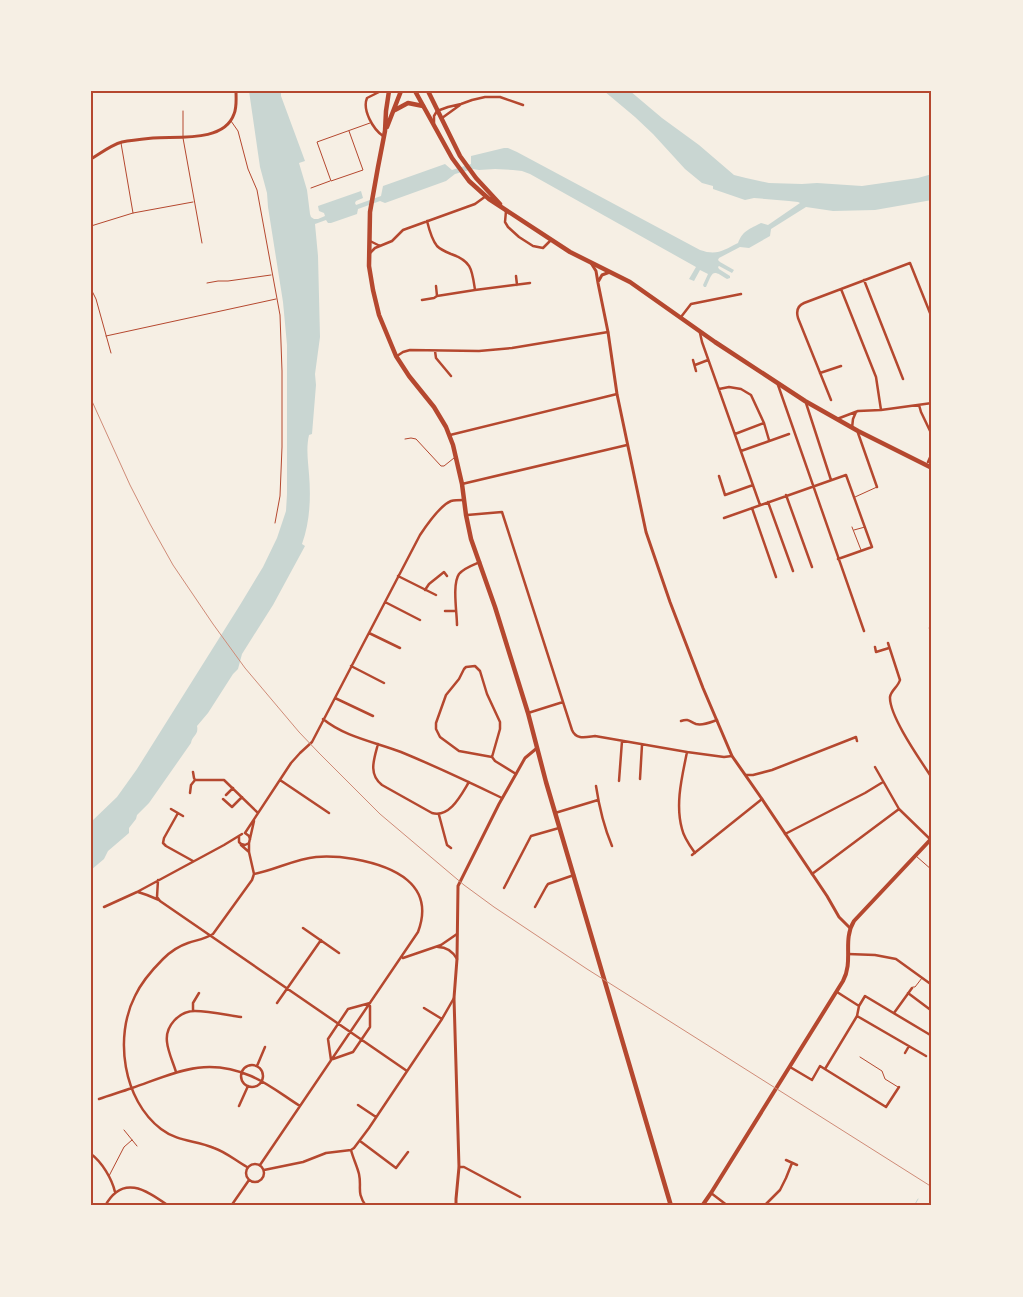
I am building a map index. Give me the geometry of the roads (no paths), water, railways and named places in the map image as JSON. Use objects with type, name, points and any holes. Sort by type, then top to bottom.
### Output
[{"type":"main road","points":[[389,91],[385,131],[370,212],[368,241],[369,266],[373,290],[380,315],[396,356],[409,376],[434,407],[450,435],[462,484],[471,539],[528,713],[536,748],[671,1206]]},
{"type":"main road","points":[[385,131],[401,91]]},
{"type":"main road","points":[[415,91],[452,158],[469,181],[486,196],[570,252],[630,282],[805,401],[852,428],[932,468]]},
{"type":"main road","points":[[428,91],[460,156],[476,178],[506,209]]},
{"type":"main road","points":[[394,111],[408,103],[423,106]]},
{"type":"main road","points":[[702,1206],[837,992],[848,970],[850,928],[860,914],[931,839]]},
{"type":"street","points":[[91,159],[121,142],[154,138],[182,138],[217,132],[231,121],[234,115],[236,91]]},
{"type":"street","points":[[381,91],[365,100],[366,109],[372,122],[384,137]]},
{"type":"street","points":[[435,127],[434,116],[437,111],[478,98],[508,99],[523,105]]},
{"type":"street","points":[[441,119],[461,104]]},
{"type":"street","points":[[369,254],[380,246],[392,242],[403,230],[475,204],[486,196]]},
{"type":"street","points":[[506,209],[505,222],[508,227],[533,246],[543,248],[551,240]]},
{"type":"street","points":[[427,221],[436,246],[462,258],[470,265],[473,272],[475,290]]},
{"type":"street","points":[[368,241],[380,246]]},
{"type":"street","points":[[590,262],[596,271],[608,332],[617,394],[646,532],[670,602],[732,756],[839,916],[850,928]]},
{"type":"street","points":[[831,400],[798,318],[797,309],[800,306],[910,263],[932,318]]},
{"type":"street","points":[[598,283],[602,275],[611,272]]},
{"type":"street","points":[[516,276],[517,285]]},
{"type":"street","points":[[864,280],[904,379]]},
{"type":"street","points":[[422,300],[475,290],[530,283]]},
{"type":"street","points":[[436,286],[437,296]]},
{"type":"street","points":[[841,289],[876,377],[881,410]]},
{"type":"street","points":[[681,317],[691,304],[741,294]]},
{"type":"street","points":[[700,331],[708,360],[760,505]]},
{"type":"street","points":[[396,356],[406,350],[479,351],[512,348],[608,332]]},
{"type":"street","points":[[435,351],[436,358],[451,376]]},
{"type":"street","points":[[693,360],[696,371]]},
{"type":"street","points":[[695,364],[708,360]]},
{"type":"street","points":[[820,373],[841,366]]},
{"type":"street","points":[[778,384],[864,631]]},
{"type":"street","points":[[719,389],[729,387],[741,389],[751,395],[770,440]]},
{"type":"street","points":[[450,435],[617,394]]},
{"type":"street","points":[[805,401],[832,480]]},
{"type":"street","points":[[835,419],[856,412],[932,404]]},
{"type":"street","points":[[919,405],[932,435]]},
{"type":"street","points":[[852,428],[856,412]]},
{"type":"street","points":[[735,434],[764,424]]},
{"type":"street","points":[[858,431],[877,487]]},
{"type":"street","points":[[741,451],[789,434]]},
{"type":"street","points":[[462,484],[627,444]]},
{"type":"street","points":[[928,462],[932,454]]},
{"type":"street","points":[[724,518],[846,475],[872,547],[838,559]]},
{"type":"street","points":[[719,476],[725,495],[753,485]]},
{"type":"street","points":[[786,495],[812,567]]},
{"type":"street","points":[[249,852],[240,843],[238,838],[259,813],[295,758],[312,742],[420,535],[449,502],[464,500]]},
{"type":"street","points":[[768,502],[793,571]]},
{"type":"street","points":[[752,508],[776,577]]},
{"type":"street","points":[[466,515],[502,512],[573,734],[580,738],[595,736],[687,752],[724,757],[732,756]]},
{"type":"street","points":[[457,625],[457,580],[466,569],[480,562]]},
{"type":"street","points":[[425,590],[429,584],[444,572],[448,576]]},
{"type":"street","points":[[398,576],[436,595]]},
{"type":"street","points":[[385,602],[420,620]]},
{"type":"street","points":[[445,611],[457,610]]},
{"type":"street","points":[[368,633],[400,648]]},
{"type":"street","points":[[888,643],[900,680],[890,698],[894,717],[932,778]]},
{"type":"street","points":[[875,647],[876,652],[889,648]]},
{"type":"street","points":[[351,666],[384,683]]},
{"type":"street","points":[[492,757],[500,729],[500,722],[487,694],[480,671],[475,666],[466,667],[446,696],[436,723],[436,729],[440,737],[459,751],[492,757],[495,761],[516,774]]},
{"type":"street","points":[[335,698],[373,716]]},
{"type":"street","points":[[528,713],[563,702]]},
{"type":"street","points":[[323,719],[345,732],[413,758],[503,798]]},
{"type":"street","points":[[681,721],[686,719],[697,724],[704,724],[717,720]]},
{"type":"street","points":[[746,775],[772,770],[856,738],[857,741]]},
{"type":"street","points":[[619,781],[622,741]]},
{"type":"street","points":[[378,744],[373,770],[379,782],[432,813],[444,813],[462,794],[469,782]]},
{"type":"street","points":[[640,778],[642,745]]},
{"type":"street","points":[[456,1206],[459,1167],[454,998],[458,886],[525,758],[536,748]]},
{"type":"street","points":[[687,752],[680,789],[680,809],[682,829],[694,854],[762,799]]},
{"type":"street","points":[[875,767],[899,809],[931,839]]},
{"type":"street","points":[[193,772],[195,780]]},
{"type":"street","points":[[195,780],[224,780],[259,813]]},
{"type":"street","points":[[190,793],[191,785],[195,780]]},
{"type":"street","points":[[280,780],[329,813]]},
{"type":"street","points":[[785,835],[883,782]]},
{"type":"street","points":[[596,786],[607,834],[612,846]]},
{"type":"street","points":[[226,795],[233,788]]},
{"type":"street","points":[[223,799],[232,807],[242,797]]},
{"type":"street","points":[[555,813],[598,800]]},
{"type":"street","points":[[171,809],[183,816]]},
{"type":"street","points":[[811,874],[899,809]]},
{"type":"street","points":[[178,813],[163,843],[194,861]]},
{"type":"street","points":[[439,814],[447,845],[451,848]]},
{"type":"street","points":[[247,1167],[218,1149],[184,1141],[165,1132],[153,1121],[141,1108],[132,1088],[126,1064],[124,1034],[127,1015],[134,996],[155,967],[171,952],[188,943],[213,934],[252,880],[254,874],[249,852],[254,820]]},
{"type":"street","points":[[504,888],[531,836],[560,828]]},
{"type":"street","points":[[104,907],[137,892],[243,834],[249,836],[250,841]]},
{"type":"street","points":[[230,841],[245,845],[250,841]]},
{"type":"street","points":[[254,874],[306,858],[324,856],[372,863],[402,875],[414,887],[418,895],[423,918],[415,939],[260,1165]]},
{"type":"street","points":[[536,907],[548,884],[574,875]]},
{"type":"street","points":[[158,880],[158,897],[160,901]]},
{"type":"street","points":[[137,892],[147,894],[160,901],[407,1071]]},
{"type":"street","points":[[303,928],[339,953]]},
{"type":"street","points":[[402,958],[447,942],[457,933]]},
{"type":"street","points":[[277,1003],[321,940]]},
{"type":"street","points":[[434,947],[447,949],[454,954],[456,959]]},
{"type":"street","points":[[848,954],[875,955],[896,959],[932,985]]},
{"type":"street","points":[[893,1013],[912,988]]},
{"type":"street","points":[[837,992],[858,1006]]},
{"type":"street","points":[[193,1011],[193,1003],[199,993]]},
{"type":"street","points":[[908,993],[932,1011]]},
{"type":"street","points":[[824,1069],[857,1016],[858,1006],[865,996],[932,1036]]},
{"type":"street","points":[[264,1170],[303,1162],[326,1153],[354,1148],[442,1020],[454,998]]},
{"type":"street","points":[[331,1060],[328,1039],[348,1009],[370,1004]]},
{"type":"street","points":[[331,1060],[353,1052],[370,1026],[370,1004]]},
{"type":"street","points":[[424,1008],[442,1020]]},
{"type":"street","points":[[176,1072],[167,1046],[167,1034],[174,1020],[181,1015],[193,1011],[241,1018]]},
{"type":"street","points":[[857,1016],[926,1056]]},
{"type":"street","points":[[905,1053],[909,1046]]},
{"type":"street","points":[[257,1066],[266,1047]]},
{"type":"street","points":[[249,1066],[257,1066],[263,1072],[262,1081],[256,1087],[248,1086],[242,1080],[242,1072],[249,1066]]},
{"type":"street","points":[[790,1067],[812,1080],[820,1066],[886,1106],[899,1087]]},
{"type":"street","points":[[99,1099],[191,1068],[222,1067],[242,1072],[262,1081],[300,1106]]},
{"type":"street","points":[[239,1106],[248,1086]]},
{"type":"street","points":[[358,1105],[376,1117]]},
{"type":"street","points":[[360,1141],[396,1168],[408,1152]]},
{"type":"street","points":[[351,1150],[359,1172],[361,1199],[366,1206]]},
{"type":"street","points":[[91,1154],[97,1158],[108,1176],[115,1193]]},
{"type":"street","points":[[786,1160],[797,1165]]},
{"type":"street","points":[[254,1163],[260,1165],[264,1170],[264,1176],[254,1182],[249,1180],[245,1173],[247,1167],[254,1163]]},
{"type":"street","points":[[764,1206],[780,1190],[792,1163]]},
{"type":"street","points":[[459,1167],[464,1167],[520,1197]]},
{"type":"street","points":[[232,1206],[249,1180]]},
{"type":"street","points":[[105,1206],[115,1193],[127,1188],[139,1188],[150,1192],[169,1206]]},
{"type":"street","points":[[711,1193],[728,1206]]},
{"type":"lane","points":[[183,111],[182,138],[202,244]]},
{"type":"lane","points":[[231,121],[238,130],[248,169],[257,190],[280,315],[282,447],[280,496],[274,522]]},
{"type":"lane","points":[[331,181],[317,142],[372,122]]},
{"type":"lane","points":[[311,188],[363,170],[349,131]]},
{"type":"lane","points":[[121,142],[133,213]]},
{"type":"lane","points":[[91,226],[133,213],[194,202]]},
{"type":"lane","points":[[207,283],[228,282],[272,275]]},
{"type":"lane","points":[[91,289],[96,298],[111,353]]},
{"type":"lane","points":[[106,336],[276,299]]},
{"type":"lane","points":[[405,439],[416,438],[441,466],[444,466],[456,456]]},
{"type":"lane","points":[[854,497],[877,487]]},
{"type":"lane","points":[[852,526],[861,551]]},
{"type":"lane","points":[[854,530],[865,527]]},
{"type":"lane","points":[[916,855],[932,870]]},
{"type":"lane","points":[[912,988],[915,987],[922,977]]},
{"type":"lane","points":[[860,1057],[882,1071],[885,1079],[899,1087]]},
{"type":"lane","points":[[124,1130],[137,1146]]},
{"type":"lane","points":[[108,1176],[124,1147],[132,1140]]},
{"type":"waterway","points":[[914,1206],[918,1199]]},
{"type":"railway","points":[[91,399],[150,524],[173,565],[213,624],[245,668],[299,732],[380,814],[464,885],[494,907],[587,969],[932,1187]]}]
